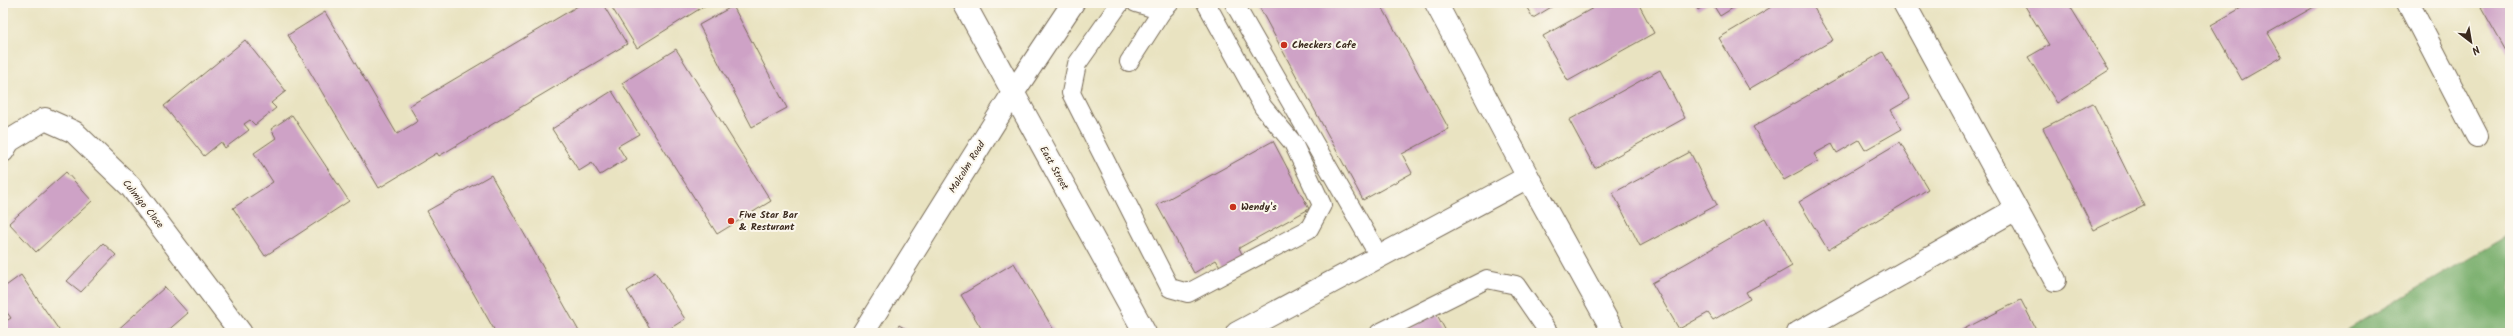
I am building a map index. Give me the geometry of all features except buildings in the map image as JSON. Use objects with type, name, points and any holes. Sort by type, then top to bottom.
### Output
[{"type":"street","name":"East Street","points":[[964,3],[1145,333]]},
{"type":"street","name":"Malcolm Road","points":[[863,333],[1013,93],[1073,3]]},
{"type":"street","points":[[1436,3],[1528,177],[1614,333]]},
{"type":"street","points":[[1904,3],[2055,280]]},
{"type":"street","points":[[2408,3],[2477,136]]},
{"type":"street","name":"Culmigo Close","points":[[3,151],[9,141],[46,119],[74,132],[131,187],[241,333]]},
{"type":"street","points":[[1251,330],[1379,256],[1528,177]]},
{"type":"street","points":[[1798,333],[2016,209]]},
{"type":"lane","points":[[1120,3],[1077,64],[1071,93],[1170,288],[1188,293],[1309,228],[1322,205],[1293,143],[1263,107],[1206,3]]},
{"type":"lane","points":[[1130,62],[1166,7],[1136,3]]},
{"type":"lane","points":[[1234,3],[1379,256]]},
{"type":"lane","points":[[1379,333],[1487,279],[1516,285],[1549,333]]},
{"type":"green space","points":[[2510,234],[2510,333],[2342,333]]},
{"type":"place","name":"Checkers Cafe","points":[[1284,45]]},
{"type":"place","name":"Wendy's","points":[[1233,207]]},
{"type":"place","name":"Five Star Bar & Resturant","points":[[731,221]]}]
